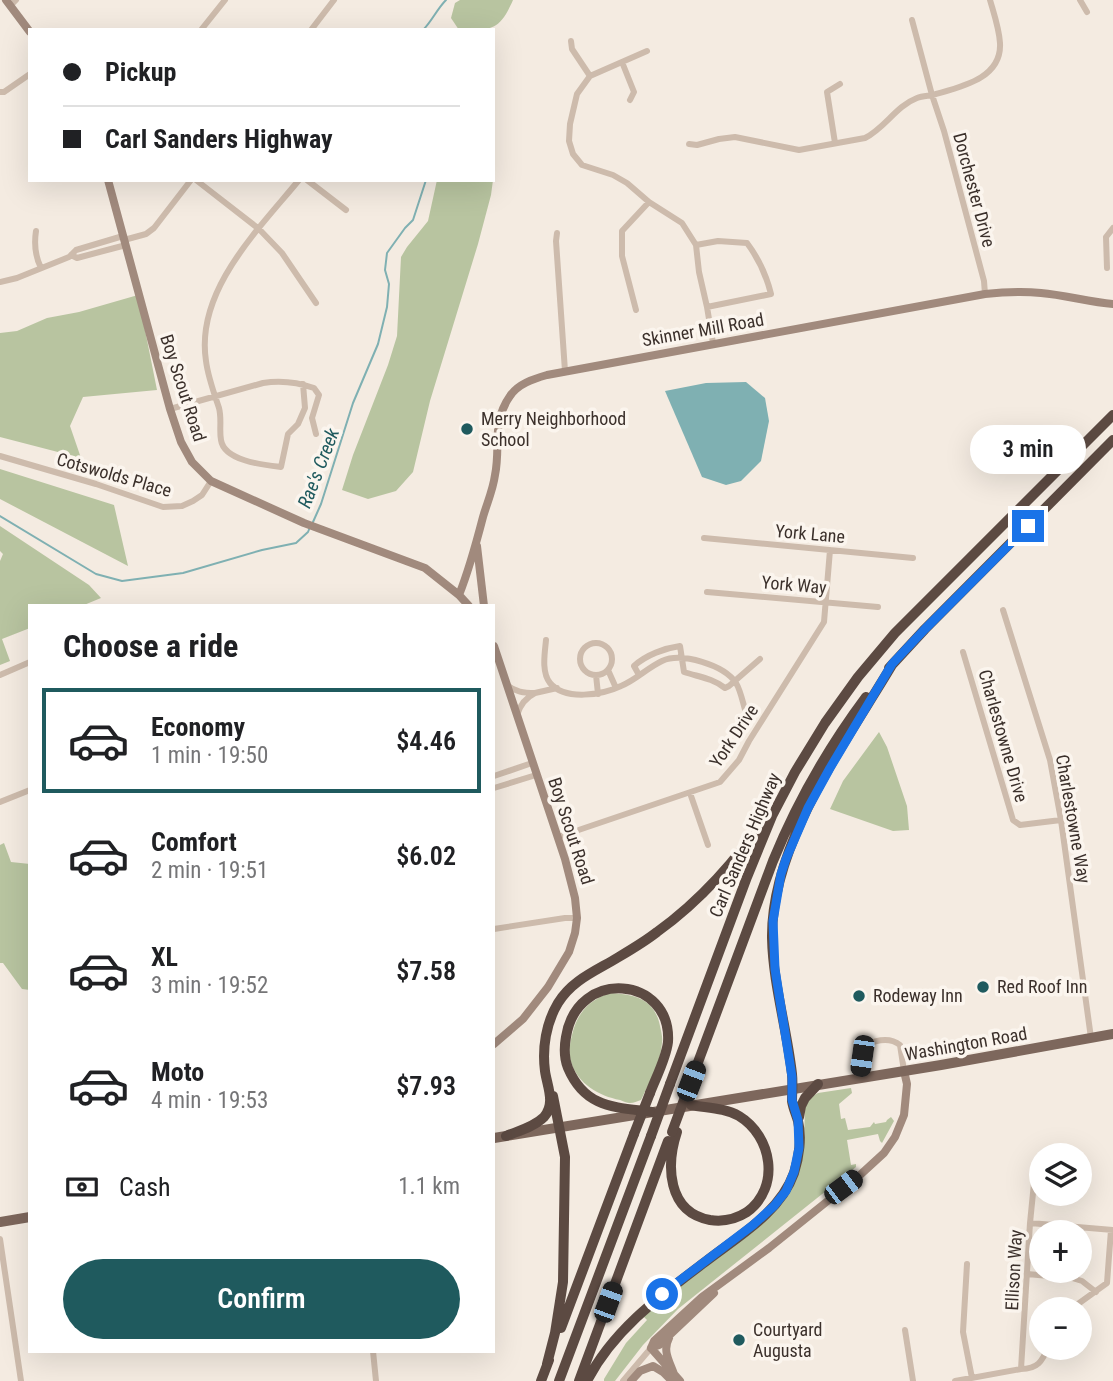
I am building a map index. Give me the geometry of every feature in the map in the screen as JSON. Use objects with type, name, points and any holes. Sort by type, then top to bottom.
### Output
[{"type":"highway","name":"Carl Sanders Highway","points":[[559,1381],[761,842],[795,772],[836,706],[876,655],[1113,415]]},
{"type":"highway","name":"Carl Sanders Highway","points":[[579,1381],[773,861],[796,808],[824,757],[849,719],[892,664],[1113,440]]},
{"type":"highway","points":[[586,1381],[609,1347],[639,1314],[753,1225],[786,1191],[794,1172],[799,1148],[798,1120],[792,1100],[792,1077],[773,954],[773,921],[778,887],[786,859],[818,789],[892,664]]},
{"type":"highway","points":[[506,1136],[537,1122],[548,1109],[550,1098],[544,1070],[545,1045],[553,1013],[569,989],[579,979],[640,944],[686,909],[738,855],[795,772]]},
{"type":"highway","points":[[541,1381],[547,1364],[634,1135],[650,1093],[667,1046],[667,1031],[660,1012],[646,996],[627,989],[604,990],[592,995],[574,1012],[567,1030],[564,1047],[570,1072],[580,1088],[600,1103],[616,1108],[652,1112]]},
{"type":"highway","points":[[545,1045],[565,1157],[563,1282],[547,1364]]},
{"type":"highway","points":[[798,1120],[805,1098],[818,1084]]},
{"type":"highway","points":[[674,1132],[671,1172],[674,1187],[682,1203],[693,1213],[716,1220],[733,1219],[752,1208],[761,1195],[768,1174],[768,1159],[762,1140],[751,1125],[736,1114],[691,1105]]},
{"type":"main road","name":"Washington Road","points":[[495,1138],[1113,1034]]},
{"type":"main road","points":[[0,1222],[28,1217]]},
{"type":"street","points":[[203,28],[225,0]]},
{"type":"street","points":[[313,28],[334,0]]},
{"type":"street","points":[[689,144],[697,145],[735,137],[799,150],[865,138],[917,98],[974,83],[992,68],[1000,46],[990,0]]},
{"type":"street","points":[[1080,0],[1087,12]]},
{"type":"street","points":[[11,2],[28,29]]},
{"type":"street","name":"Dorchester Drive","points":[[912,20],[944,131],[985,293]]},
{"type":"street","points":[[571,41],[572,49],[590,76]]},
{"type":"street","points":[[647,51],[590,76],[577,94],[569,124],[569,141],[573,154],[582,165],[627,183],[649,202],[682,223],[696,245],[713,343]]},
{"type":"street","points":[[622,62],[634,92],[630,100]]},
{"type":"street","points":[[0,92],[28,75]]},
{"type":"street","points":[[835,143],[827,92],[841,84]]},
{"type":"street","name":"Boy Scout Road","points":[[109,182],[170,409],[181,442],[192,462],[211,481],[304,523],[425,568],[466,604]]},
{"type":"street","points":[[0,282],[17,278],[71,255],[77,258],[146,234],[191,182]]},
{"type":"street","points":[[196,182],[259,229],[282,253],[316,303]]},
{"type":"street","points":[[297,182],[244,246],[213,299],[207,318],[206,362],[220,413],[221,441],[225,450],[234,457],[281,467],[288,434],[298,424],[305,408],[303,384]]},
{"type":"street","points":[[310,182],[346,210]]},
{"type":"street","points":[[636,310],[622,256],[622,231],[649,202]]},
{"type":"street","points":[[1107,268],[1106,237],[1113,228]]},
{"type":"street","points":[[36,231],[34,243],[41,268]]},
{"type":"street","points":[[556,233],[565,371]]},
{"type":"street","points":[[696,245],[718,241],[747,243],[766,276],[771,294],[707,307]]},
{"type":"street","name":"Skinner Mill Road","points":[[459,595],[477,544],[496,471],[498,422],[511,395],[534,378],[985,293],[1042,293],[1113,304]]},
{"type":"street","points":[[170,409],[276,381],[303,384],[314,388],[318,395],[312,418],[316,434]]},
{"type":"street","name":"Cotswolds Place","points":[[0,456],[163,507],[182,506],[202,495],[211,481]]},
{"type":"street","name":"York Lane","points":[[704,538],[913,558]]},
{"type":"street","points":[[477,544],[484,604]]},
{"type":"street","name":"York Drive","points":[[558,837],[720,782],[739,760],[824,622],[830,550]]},
{"type":"street","name":"York Way","points":[[707,592],[878,607]]},
{"type":"street","name":"Charlestowne Way","points":[[1003,610],[1050,760],[1061,820],[1091,1038]]},
{"type":"street","points":[[545,640],[544,659],[548,679],[557,688],[570,694],[598,694],[616,688],[665,659],[686,658],[709,664],[730,675],[737,685],[746,713]]},
{"type":"street","points":[[592,643],[605,645],[611,652],[612,662],[608,670],[596,675],[584,669],[580,660],[584,648],[592,643]]},
{"type":"street","points":[[639,675],[634,666],[639,662],[668,648],[680,646],[684,673],[701,675],[725,688],[760,659]]},
{"type":"street","name":"Boy Scout Road","points":[[495,1043],[523,1019],[548,987],[569,952],[578,918],[558,837],[516,717],[496,650]]},
{"type":"street","name":"Charlestowne Drive","points":[[963,652],[1013,820],[1020,825],[1061,820]]},
{"type":"street","points":[[0,675],[28,663]]},
{"type":"street","points":[[608,670],[616,688]]},
{"type":"street","points":[[596,675],[598,694]]},
{"type":"street","points":[[506,683],[519,692],[535,693]]},
{"type":"street","points":[[516,717],[528,696],[557,688]]},
{"type":"street","points":[[495,776],[532,764]]},
{"type":"street","points":[[495,788],[536,775]]},
{"type":"street","points":[[0,803],[28,791]]},
{"type":"street","points":[[690,793],[708,845]]},
{"type":"street","points":[[495,929],[578,918]]},
{"type":"street","points":[[623,1381],[654,1341],[702,1297],[792,1230],[884,1153],[895,1137],[904,1115],[906,1084],[900,1045],[892,1040],[867,1044],[861,1049],[859,1078]]},
{"type":"street","points":[[1089,1297],[1107,1283],[1112,1230],[1092,1228]]},
{"type":"street","points":[[0,1239],[21,1381]]},
{"type":"street","name":"Ellison Way","points":[[1021,1369],[1029,1240]]},
{"type":"street","points":[[967,1264],[963,1332],[972,1378]]},
{"type":"street","points":[[1027,1274],[1072,1278],[1082,1281],[1096,1292]]},
{"type":"street","points":[[651,1348],[659,1345],[727,1280]]},
{"type":"street","points":[[905,1330],[913,1381]]},
{"type":"street","points":[[673,1332],[666,1343],[666,1356],[675,1379]]},
{"type":"street","points":[[651,1348],[675,1379]]},
{"type":"street","points":[[373,1353],[376,1381]]},
{"type":"street","points":[[956,1381],[1030,1369],[1041,1364],[1043,1360]]},
{"type":"street","points":[[631,1381],[640,1371],[653,1366],[675,1379]]},
{"type":"street","points":[[1006,1372],[1007,1381]]},
{"type":"green space","points":[[460,0],[513,0],[498,24],[490,28],[458,28],[451,18],[455,3]]},
{"type":"green space","points":[[437,182],[493,182],[478,244],[430,401],[413,472],[396,491],[368,499],[342,490],[397,336],[401,257],[428,221]]},
{"type":"green space","points":[[138,295],[157,390],[83,397],[70,426],[81,458],[0,437],[0,333],[17,331],[47,318]]},
{"type":"green space","points":[[0,469],[114,505],[128,566],[0,499]]},
{"type":"green space","points":[[0,526],[89,585],[101,598],[86,604],[28,604],[28,629],[2,639],[10,661],[0,665],[0,561],[3,554],[0,551]]},
{"type":"green space","points":[[879,732],[887,747],[907,806],[909,830],[893,831],[830,809],[843,781]]},
{"type":"green space","points":[[4,843],[11,862],[28,864],[28,990],[22,989],[3,963],[0,963],[0,845]]},
{"type":"green space","points":[[610,993],[635,997],[648,1004],[657,1017],[661,1032],[661,1050],[654,1072],[641,1100],[633,1103],[590,1088],[574,1070],[570,1059],[571,1038],[581,1014],[596,999]]},
{"type":"green space","points":[[851,1088],[852,1093],[839,1104],[841,1119],[845,1118],[848,1130],[870,1127],[874,1122],[886,1122],[891,1117],[894,1121],[882,1143],[878,1134],[847,1140],[851,1165],[856,1164],[856,1167],[678,1309],[643,1345],[615,1381],[604,1381],[626,1343],[647,1320],[643,1316],[782,1203],[804,1141],[805,1105],[818,1093]]},
{"type":"water","points":[[746,382],[765,398],[769,421],[761,461],[741,481],[726,485],[702,477],[665,391],[706,383]]},
{"type":"waterway","name":"Rae's Creek","points":[[425,28],[446,0]]},
{"type":"waterway","name":"Rae's Creek","points":[[313,522],[353,403],[378,344],[387,307],[387,253],[413,220],[425,182]]},
{"type":"waterway","name":"Rae's Creek","points":[[0,516],[96,574],[122,581],[183,573],[296,543],[310,527]]},
{"type":"place","name":"Merry Neighborhood School","points":[[467,429]]},
{"type":"place","name":"Red Roof Inn","points":[[983,987]]},
{"type":"place","name":"Rodeway Inn","points":[[859,996]]},
{"type":"place","name":"Courtyard Augusta","points":[[739,1340]]},
{"type":"route","points":[[662,1294],[774,1206],[786,1191],[794,1172],[799,1148],[798,1120],[792,1100],[792,1077],[772,939],[781,874],[808,808],[892,664],[1028,526]]}]
